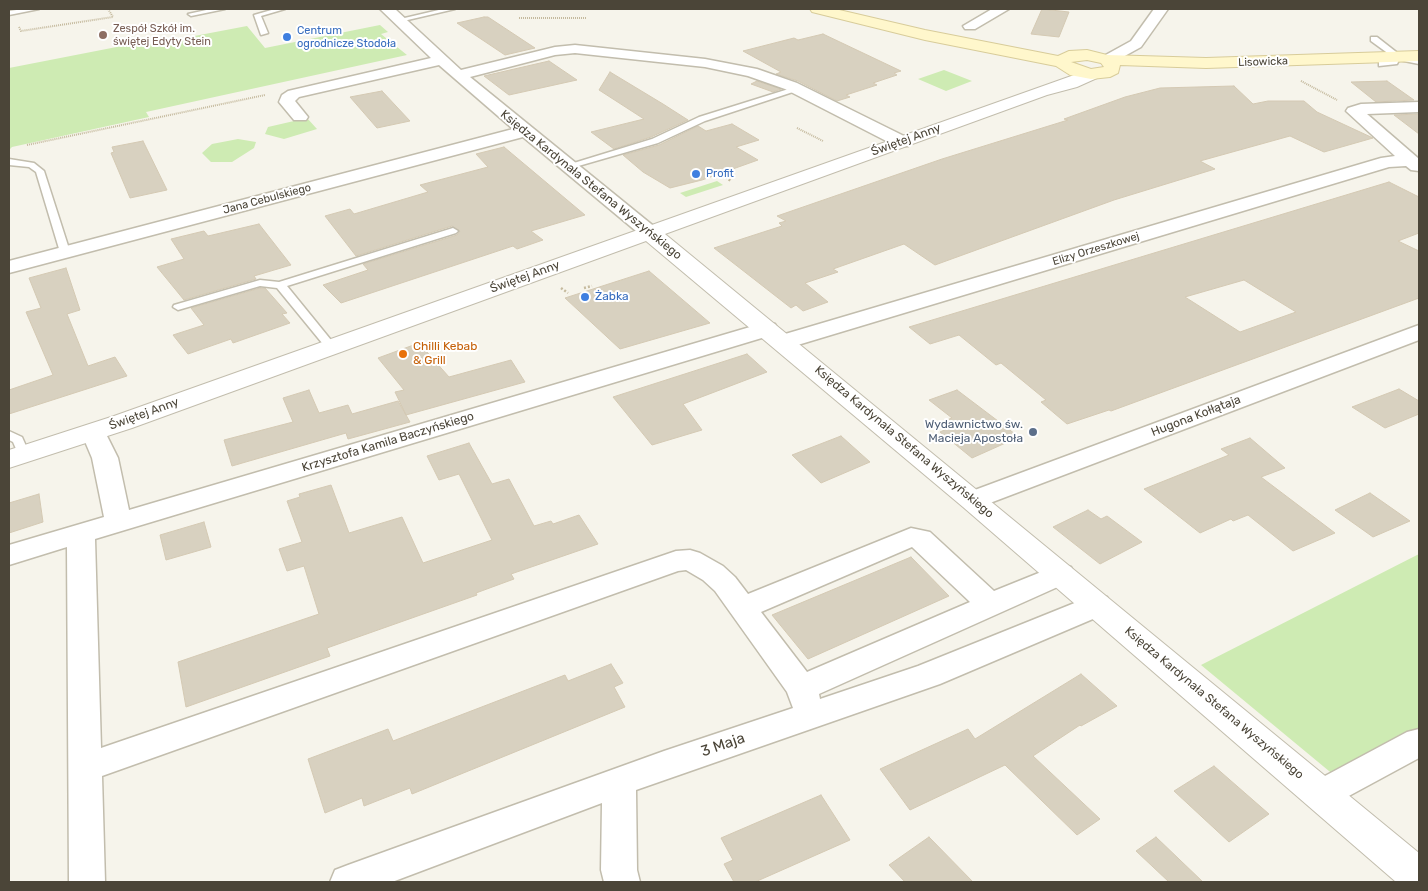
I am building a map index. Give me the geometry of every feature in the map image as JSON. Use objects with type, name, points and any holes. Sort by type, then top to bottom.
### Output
[{"type":"main road","points":[[817,9],[961,42],[1069,62],[1113,57]]},
{"type":"main road","name":"Lisowicka","points":[[1113,57],[1163,62],[1241,63],[1389,60],[1419,56]]},
{"type":"main road","points":[[1069,62],[1091,74],[1104,72],[1113,57]]},
{"type":"main road","name":"Lisowicka","points":[[1113,57],[1389,60],[1419,62]]},
{"type":"street","points":[[970,26],[1002,9]]},
{"type":"street","points":[[1113,57],[1161,9]]},
{"type":"street","name":"Księdza Kardynała Stefana Wyszyńskiego","points":[[393,14],[458,75],[973,500],[1419,877]]},
{"type":"street","points":[[458,75],[555,51],[575,49],[719,65],[752,72],[798,89],[902,142]]},
{"type":"street","points":[[1113,57],[1142,56],[1163,62]]},
{"type":"street","points":[[300,117],[287,102],[288,98],[294,94],[442,60]]},
{"type":"street","name":"Świętej Anny","points":[[1041,91],[1060,80],[1069,62]]},
{"type":"street","name":"Świętej Anny","points":[[16,457],[93,432],[1041,91],[1071,83],[1091,74]]},
{"type":"street","points":[[1415,163],[1354,113],[1355,110],[1419,107]]},
{"type":"street","name":"Jana Cebulskiego","points":[[9,267],[524,130]]},
{"type":"street","name":"Elizy Orzeszkowej","points":[[775,336],[1387,162],[1415,163]]},
{"type":"street","name":"Hugona Kołłątaja","points":[[973,500],[1419,332]]},
{"type":"street","name":"Krzysztofa Kamila Baczyńskiego","points":[[9,555],[118,522],[775,336]]},
{"type":"street","points":[[93,432],[105,458],[118,522]]},
{"type":"street","points":[[81,534],[87,882]]},
{"type":"street","points":[[742,608],[911,537],[920,539],[926,544],[992,605]]},
{"type":"street","points":[[85,768],[670,562],[690,560],[701,565],[725,584],[807,701],[992,605],[1061,574]]},
{"type":"street","name":"3 Maja","points":[[348,882],[619,783],[807,701],[929,675],[1097,605]]},
{"type":"street","points":[[1322,794],[1419,742]]},
{"type":"street","points":[[619,783],[620,870],[622,882]]},
{"type":"lane","points":[[11,13],[36,9]]},
{"type":"lane","points":[[191,14],[222,9]]},
{"type":"lane","points":[[264,33],[257,15],[282,9]]},
{"type":"lane","points":[[393,14],[452,9]]},
{"type":"lane","points":[[1374,39],[1389,60]]},
{"type":"lane","points":[[568,166],[655,141],[702,119],[798,89]]},
{"type":"lane","points":[[9,162],[31,165],[40,171],[65,252]]},
{"type":"lane","points":[[178,307],[260,283],[280,285],[453,231]]},
{"type":"lane","points":[[280,285],[331,347]]},
{"type":"lane","points":[[9,435],[18,440],[16,457]]},
{"type":"path","points":[[11,13],[21,31],[113,18],[108,9]]},
{"type":"path","points":[[519,18],[586,18]]},
{"type":"path","points":[[1300,80],[1355,110]]},
{"type":"path","points":[[18,147],[256,96],[294,94]]},
{"type":"path","points":[[796,128],[823,141]]},
{"type":"path","points":[[722,175],[734,183]]},
{"type":"path","points":[[584,288],[592,286]]},
{"type":"path","points":[[561,288],[568,293]]},
{"type":"green space","points":[[380,25],[388,32],[381,34],[407,55],[146,112],[149,117],[12,147],[9,150],[9,68],[132,44],[147,45],[247,26],[265,48]]},
{"type":"green space","points":[[944,70],[972,81],[946,91],[918,79]]},
{"type":"green space","points":[[307,118],[317,129],[284,139],[265,134],[268,127]]},
{"type":"green space","points":[[238,139],[256,142],[254,148],[232,162],[211,162],[202,153],[212,144]]},
{"type":"green space","points":[[717,181],[723,185],[686,197],[680,193]]},
{"type":"green space","points":[[1419,554],[1419,730],[1335,776],[1201,665]]},
{"type":"building","points":[[1042,9],[1069,12],[1059,37],[1031,34]]},
{"type":"building","points":[[488,17],[535,48],[505,55],[457,23]]},
{"type":"building","points":[[823,34],[901,71],[894,73],[897,75],[873,83],[877,85],[846,95],[850,97],[837,101],[798,81],[776,74],[781,72],[743,51],[794,38],[798,40]]},
{"type":"building","points":[[549,61],[577,80],[509,95],[484,76]]},
{"type":"building","points":[[610,72],[688,120],[651,137],[614,149],[591,132],[644,119],[599,90]]},
{"type":"building","points":[[757,81],[781,89],[773,92],[751,84]]},
{"type":"building","points":[[1387,81],[1414,100],[1376,102],[1351,82]]},
{"type":"building","points":[[1234,86],[1253,104],[1268,101],[1304,101],[1317,112],[1373,138],[1324,152],[1290,136],[1200,161],[1215,169],[1114,200],[935,265],[904,244],[833,269],[838,272],[805,283],[828,302],[803,311],[796,305],[791,308],[714,248],[782,226],[779,223],[786,221],[777,216],[942,159],[1068,120],[1064,119],[1125,97],[1160,88]]},
{"type":"building","points":[[382,91],[410,121],[377,128],[350,97]]},
{"type":"building","points":[[1419,114],[1419,134],[1394,115]]},
{"type":"building","points":[[732,124],[759,140],[736,147],[758,160],[702,180],[670,188],[643,172],[623,155],[659,145],[698,126],[706,131]]},
{"type":"building","points":[[143,141],[167,190],[130,198],[111,153],[114,152],[112,147]]},
{"type":"building","points":[[504,147],[585,215],[531,231],[543,240],[517,249],[513,246],[341,303],[323,285],[368,270],[363,264],[457,235],[460,231],[452,226],[356,256],[325,216],[350,209],[354,214],[428,192],[420,185],[488,167],[476,154]]},
{"type":"building","points":[[1389,182],[1419,197],[1419,233],[1398,241],[1419,251],[1419,298],[1111,411],[1109,410],[1067,424],[1041,402],[1046,400],[1001,363],[996,365],[959,335],[930,344],[909,327]],"holes":[[[1244,280],[1296,312],[1240,332],[1185,297]]]},
{"type":"building","points":[[259,224],[291,265],[254,276],[256,279],[184,300],[157,267],[184,259],[171,239],[204,231],[208,236]]},
{"type":"building","points":[[66,268],[80,310],[67,314],[88,366],[115,357],[127,376],[9,414],[9,390],[53,375],[26,312],[41,308],[29,278]]},
{"type":"building","points":[[649,271],[710,323],[620,349],[565,298]]},
{"type":"building","points":[[265,288],[287,313],[282,314],[290,323],[233,343],[231,339],[188,354],[173,335],[204,325],[191,308]]},
{"type":"building","points":[[419,343],[449,377],[511,360],[525,382],[406,415],[395,392],[404,390],[378,358]]},
{"type":"building","points":[[747,354],[767,372],[683,404],[702,430],[652,445],[613,397]]},
{"type":"building","points":[[1399,389],[1419,401],[1419,414],[1385,428],[1352,407]]},
{"type":"building","points":[[309,390],[319,413],[348,405],[352,414],[398,401],[410,422],[348,439],[346,433],[232,466],[224,440],[293,422],[283,398]]},
{"type":"building","points":[[957,390],[1019,437],[972,458],[940,432],[951,427],[944,421],[952,418],[929,400]]},
{"type":"building","points":[[841,436],[870,462],[821,483],[792,455]]},
{"type":"building","points":[[1250,438],[1285,468],[1261,477],[1335,533],[1293,551],[1248,515],[1233,521],[1231,519],[1200,533],[1144,489],[1229,455],[1221,449]]},
{"type":"building","points":[[469,443],[492,484],[509,479],[534,526],[551,521],[553,524],[579,515],[598,544],[511,574],[514,579],[476,593],[477,595],[327,648],[330,656],[186,707],[178,662],[319,614],[304,566],[287,571],[279,549],[302,542],[287,501],[300,497],[299,494],[331,485],[349,533],[402,517],[423,563],[492,540],[459,474],[439,480],[427,456]]},
{"type":"building","points":[[1370,493],[1410,521],[1373,537],[1335,510]]},
{"type":"building","points":[[39,494],[43,522],[9,533],[9,503]]},
{"type":"building","points":[[1088,510],[1101,519],[1107,516],[1142,542],[1100,564],[1053,527]]},
{"type":"building","points":[[204,522],[211,547],[166,560],[160,535]]},
{"type":"building","points":[[911,557],[949,596],[808,659],[772,615]]},
{"type":"building","points":[[611,664],[623,683],[614,687],[625,707],[412,794],[410,788],[364,806],[362,798],[325,813],[308,759],[388,729],[393,741],[565,675],[568,681]]},
{"type":"building","points":[[1081,674],[1117,706],[1080,725],[1033,756],[1100,819],[1077,835],[1005,765],[910,810],[880,769],[968,729],[975,739]]},
{"type":"building","points":[[1214,766],[1269,814],[1229,842],[1174,791]]},
{"type":"building","points":[[821,795],[850,840],[755,882],[734,882],[724,864],[733,860],[721,838]]},
{"type":"building","points":[[929,837],[973,882],[905,882],[889,865]]},
{"type":"building","points":[[1156,837],[1203,882],[1169,882],[1136,851]]},
{"type":"place","name":"Zespół Szkół im. świętej Edyty Stein","points":[[103,35]]},
{"type":"place","name":"Centrum ogrodnicze Stodoła","points":[[287,37]]},
{"type":"place","name":"Profit","points":[[696,174]]},
{"type":"place","name":"Żabka","points":[[585,297]]},
{"type":"place","name":"Chilli Kebab & Grill","points":[[403,354]]},
{"type":"place","name":"Wydawnictwo św. Macieja Apostoła","points":[[1033,432]]}]
